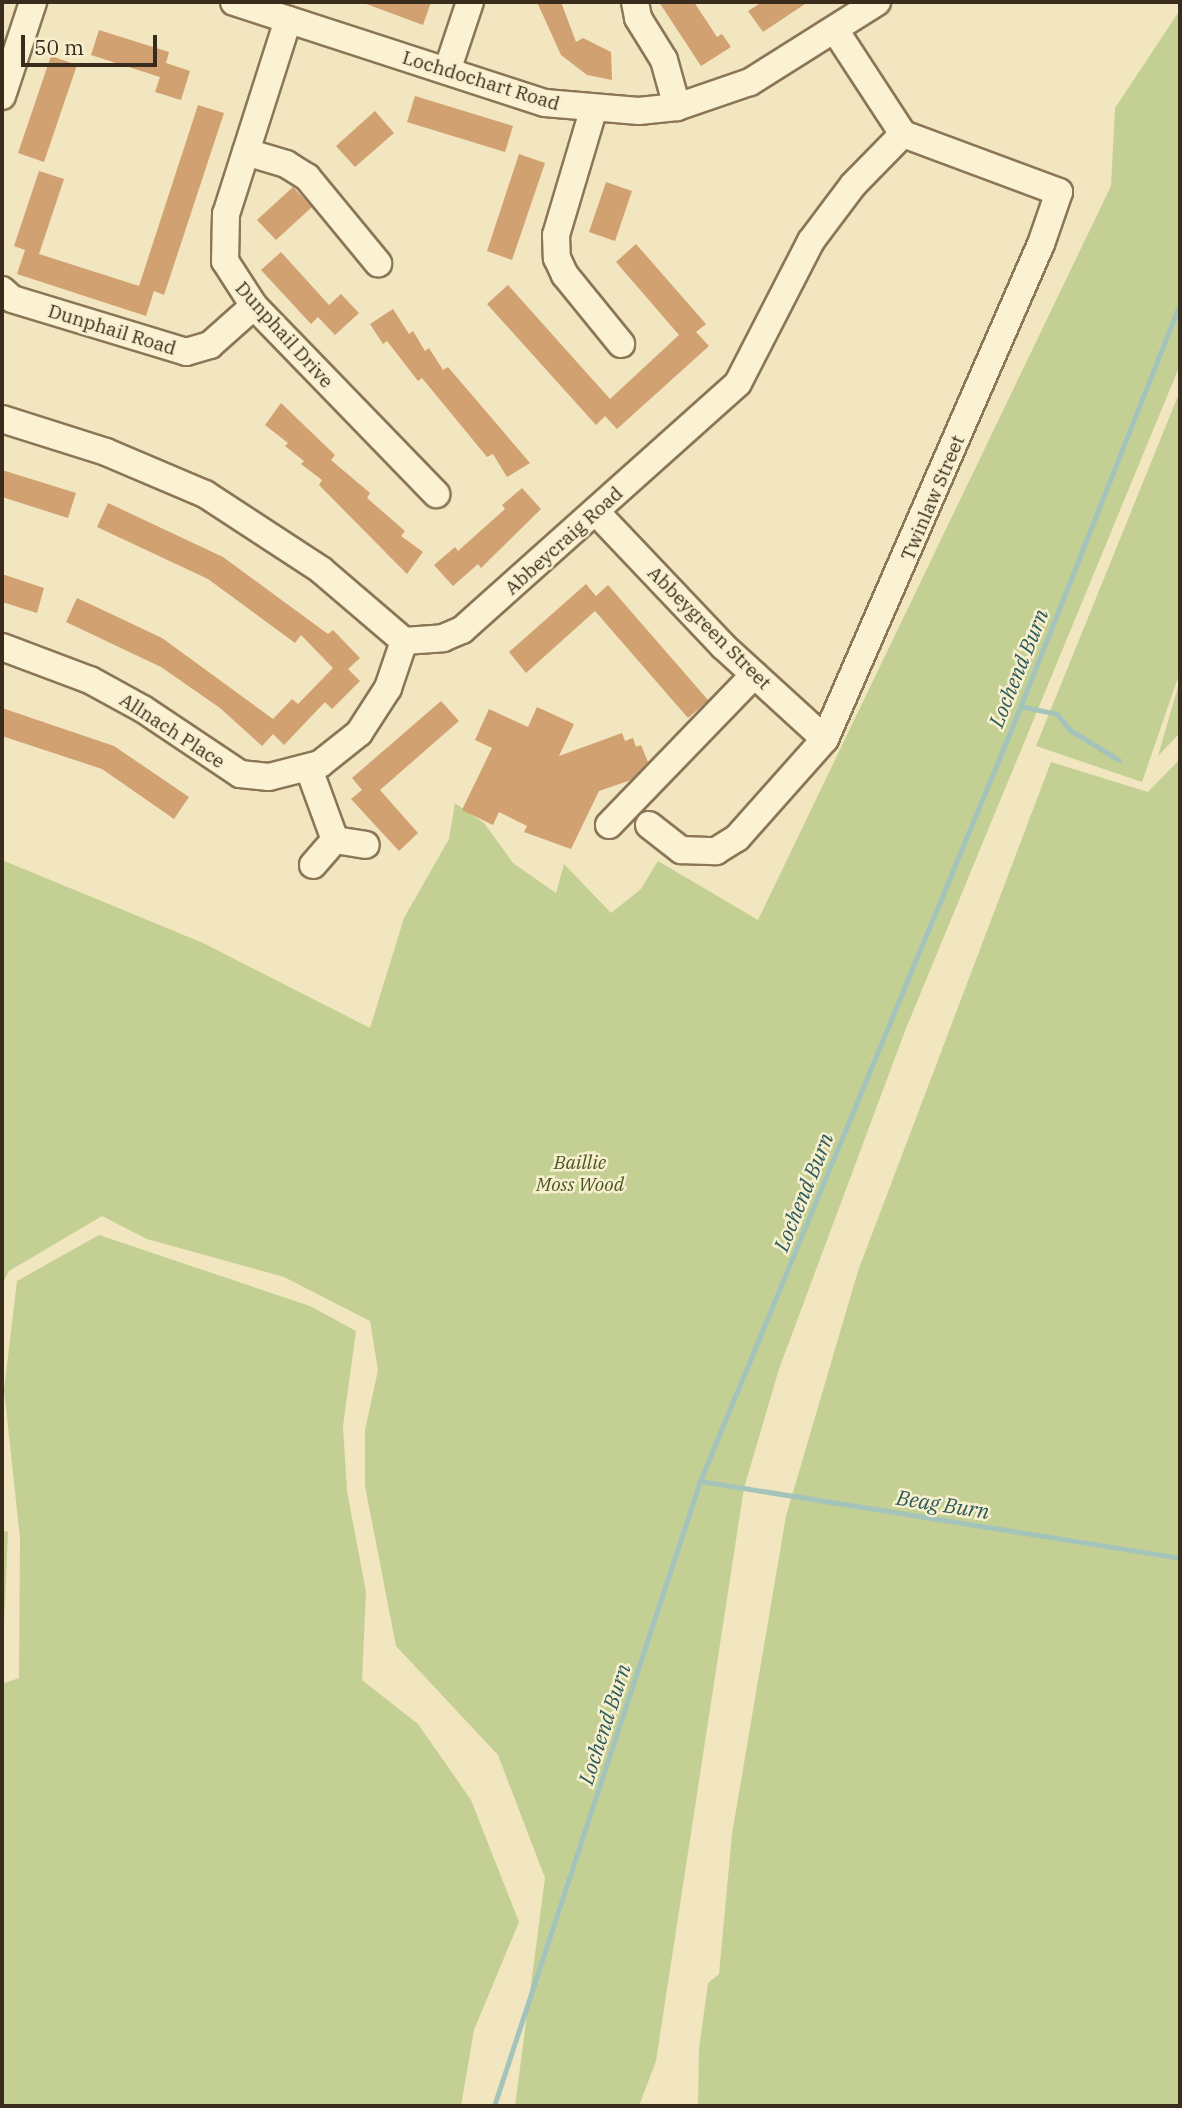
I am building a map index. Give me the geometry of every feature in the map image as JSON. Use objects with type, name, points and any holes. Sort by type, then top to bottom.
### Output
[{"type":"street","points":[[2,96],[33,2]]},
{"type":"street","name":"Lochdochart Road","points":[[234,2],[545,103],[593,110],[677,107],[750,82],[877,2]]},
{"type":"street","points":[[447,71],[470,2]]},
{"type":"street","points":[[635,2],[638,18],[664,60],[677,107]]},
{"type":"street","name":"Dunphail Drive","points":[[288,20],[226,214],[222,244],[231,277],[254,306],[436,494]]},
{"type":"street","points":[[835,30],[903,134]]},
{"type":"street","points":[[593,110],[556,235],[557,258],[565,275],[621,344]]},
{"type":"street","name":"Abbeycraig Road","points":[[404,641],[443,638],[480,619],[738,383],[811,241],[853,186],[903,134]]},
{"type":"street","name":"Twinlaw Street","points":[[649,825],[681,850],[716,852],[737,838],[825,739],[888,603],[1059,192],[903,134]]},
{"type":"street","points":[[246,152],[286,164],[307,177],[378,263]]},
{"type":"street","name":"Dunphail Road","points":[[2,290],[12,299],[186,352],[210,345],[254,306]]},
{"type":"street","points":[[2,419],[106,452],[205,494],[321,570],[404,641]]},
{"type":"street","name":"Abbeygreen Street","points":[[596,512],[754,675],[825,739]]},
{"type":"street","name":"Allnach Place","points":[[2,647],[90,680],[144,709],[216,762],[240,774],[269,777],[309,769],[340,751],[374,714],[404,641]]},
{"type":"street","points":[[610,825],[754,675]]},
{"type":"street","points":[[309,769],[335,840]]},
{"type":"street","points":[[335,840],[366,845]]},
{"type":"street","points":[[313,864],[335,840]]},
{"type":"green space","name":"Baillie Moss Wood","points":[[1180,10],[1180,365],[905,1031],[779,1369],[744,1488],[656,2061],[639,2106],[515,2106],[545,1878],[498,1755],[396,1646],[365,1486],[365,1430],[378,1370],[370,1321],[284,1277],[147,1239],[102,1216],[9,1271],[2,1284],[2,860],[203,943],[370,1028],[404,918],[449,839],[455,803],[484,823],[513,863],[556,893],[564,864],[611,913],[641,889],[658,861],[758,920],[1111,186],[1115,108]]},
{"type":"green space","points":[[1180,391],[1180,672],[1142,782],[1036,746]]},
{"type":"green space","points":[[1180,680],[1180,733],[1158,756]]},
{"type":"green space","points":[[1180,759],[1180,2106],[698,2106],[699,2049],[708,1983],[719,1974],[732,1834],[786,1516],[858,1271],[1051,762],[1148,792]]},
{"type":"green space","points":[[99,1235],[310,1306],[356,1331],[343,1426],[347,1491],[366,1592],[362,1680],[418,1724],[471,1800],[519,1922],[474,2030],[461,2106],[2,2106],[2,1684],[19,1678],[20,1538],[4,1390],[17,1281]]},
{"type":"green space","points":[[2,1530],[8,1532],[2,1670]]},
{"type":"building","points":[[361,2],[431,2],[423,25]]},
{"type":"building","points":[[537,2],[561,2],[576,42],[583,38],[611,52],[612,80],[587,75],[561,55]]},
{"type":"building","points":[[659,2],[694,2],[717,37],[722,34],[731,47],[701,66]]},
{"type":"building","points":[[762,2],[808,2],[763,32],[748,11]]},
{"type":"building","points":[[99,30],[169,52],[166,63],[190,71],[181,100],[155,92],[160,77],[91,55]]},
{"type":"building","points":[[51,56],[77,65],[44,162],[18,153]]},
{"type":"building","points":[[415,96],[513,126],[505,152],[407,122]]},
{"type":"building","points":[[198,105],[224,113],[164,295],[154,291],[146,316],[17,274],[25,250],[14,246],[39,171],[64,179],[39,254],[139,286]]},
{"type":"building","points":[[375,111],[394,133],[355,167],[336,146]]},
{"type":"building","points":[[519,154],[545,163],[512,260],[487,251]]},
{"type":"building","points":[[606,182],[632,191],[615,241],[589,232]]},
{"type":"building","points":[[293,187],[312,207],[276,240],[257,220]]},
{"type":"building","points":[[636,244],[706,324],[696,332],[709,346],[617,429],[605,416],[596,425],[487,304],[508,285],[610,399],[679,335],[616,262]]},
{"type":"building","points":[[281,252],[329,305],[341,294],[359,313],[335,335],[318,317],[311,324],[261,270]]},
{"type":"building","points":[[393,309],[409,334],[413,331],[425,351],[429,348],[443,370],[448,367],[530,463],[507,477],[493,454],[487,457],[422,378],[418,381],[387,341],[383,344],[370,324]]},
{"type":"building","points":[[281,403],[335,455],[331,460],[370,493],[367,498],[405,531],[401,536],[423,552],[407,574],[319,485],[322,480],[301,464],[304,461],[285,446],[288,443],[265,425]]},
{"type":"building","points":[[2,470],[76,493],[68,518],[2,497]]},
{"type":"building","points":[[522,488],[541,509],[481,568],[478,564],[453,586],[434,565],[455,547],[458,551],[505,509],[502,505]]},
{"type":"building","points":[[108,503],[223,557],[328,634],[333,630],[360,658],[348,669],[360,681],[332,709],[325,702],[284,745],[273,734],[262,746],[220,708],[161,667],[66,622],[77,598],[107,612],[162,638],[273,719],[292,699],[298,704],[333,668],[301,635],[295,643],[208,579],[97,527]]},
{"type":"building","points":[[2,574],[44,588],[37,613],[2,602]]},
{"type":"building","points":[[586,584],[596,596],[608,585],[708,700],[688,718],[595,611],[526,673],[509,652]]},
{"type":"building","points":[[441,701],[459,721],[380,790],[418,833],[399,851],[351,799],[362,790],[352,778]]},
{"type":"building","points":[[537,707],[574,724],[559,756],[622,733],[625,741],[633,738],[636,747],[641,745],[648,762],[631,780],[599,791],[571,849],[524,832],[527,826],[499,812],[493,825],[462,810],[492,748],[475,740],[489,709],[528,727]]},
{"type":"building","points":[[2,708],[114,746],[189,797],[174,819],[102,769],[2,736]]},
{"type":"waterway","name":"Lochend Burn","points":[[494,2106],[700,1481],[1013,725],[1180,304]]},
{"type":"waterway","points":[[1020,706],[1057,714],[1070,730],[1119,760]]},
{"type":"waterway","name":"Beag Burn","points":[[700,1481],[1180,1558]]}]
